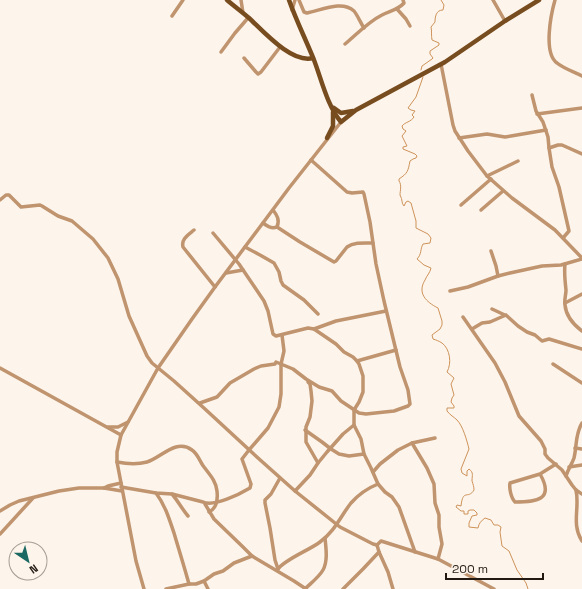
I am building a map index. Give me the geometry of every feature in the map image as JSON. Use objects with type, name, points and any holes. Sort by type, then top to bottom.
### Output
[{"type":"main road","points":[[227,0],[280,47],[297,56],[306,59],[313,58]]},
{"type":"main road","points":[[289,0],[332,107],[336,116],[341,122],[356,110],[441,64],[539,0]]},
{"type":"main road","points":[[332,107],[341,113],[356,110]]},
{"type":"main road","points":[[327,138],[334,121],[332,107]]},
{"type":"street","points":[[172,16],[183,0]]},
{"type":"street","points":[[241,0],[243,14]]},
{"type":"street","points":[[292,10],[295,0]]},
{"type":"street","points":[[298,0],[304,12],[307,13],[337,3],[342,3],[353,10],[364,28]]},
{"type":"street","points":[[345,44],[382,15],[404,3],[403,0]]},
{"type":"street","points":[[493,0],[505,21]]},
{"type":"street","points":[[555,0],[552,11],[550,31],[551,54],[553,60],[557,64],[582,76]]},
{"type":"street","points":[[397,8],[406,18],[410,26]]},
{"type":"street","points":[[221,52],[235,32],[248,18]]},
{"type":"street","points":[[244,58],[258,74],[280,47]]},
{"type":"street","points":[[441,64],[453,125],[459,138],[487,176],[503,191],[564,238],[582,258],[565,264],[542,266],[498,276],[468,287],[450,291]]},
{"type":"street","points":[[532,95],[537,114],[543,122],[548,137],[552,167],[559,187],[569,231],[564,238]]},
{"type":"street","points":[[537,114],[582,108]]},
{"type":"street","points":[[144,589],[136,561],[117,462],[117,452],[121,435],[158,368],[192,319],[327,138],[341,122]]},
{"type":"street","points":[[459,138],[487,134],[505,137],[546,130]]},
{"type":"street","points":[[549,148],[562,145],[582,154]]},
{"type":"street","points":[[200,404],[217,396],[230,383],[254,369],[261,366],[275,364],[276,362],[293,369],[306,379],[332,391],[341,401],[363,414],[376,414],[394,411],[410,404],[408,390],[400,367],[386,311],[364,194],[363,192],[347,192],[311,160]]},
{"type":"street","points":[[487,176],[518,161]]},
{"type":"street","points":[[460,205],[491,179]]},
{"type":"street","points":[[481,210],[503,191]]},
{"type":"street","points":[[0,200],[6,195],[9,195],[20,207],[40,205],[58,216],[72,221],[93,240],[108,258],[113,267],[118,278],[129,316],[147,356],[152,363],[200,404],[280,478],[337,525],[377,545]]},
{"type":"street","points":[[273,210],[278,218],[277,227]]},
{"type":"street","points":[[263,223],[270,227],[277,227],[334,262],[349,245],[373,243]]},
{"type":"street","points":[[194,230],[183,239],[183,247],[215,287]]},
{"type":"street","points":[[213,233],[236,260],[264,301],[273,334],[276,336],[308,328],[314,329],[357,361],[363,376],[363,392],[360,402],[354,410],[354,425],[361,439],[364,454],[378,484],[392,497],[399,507],[415,552]]},
{"type":"street","points":[[245,247],[274,263],[280,272],[283,285],[304,300],[318,314]]},
{"type":"street","points":[[491,251],[498,276]]},
{"type":"street","points":[[565,264],[565,307],[568,315],[582,331]]},
{"type":"street","points":[[226,273],[243,270]]},
{"type":"street","points":[[565,303],[582,294]]},
{"type":"street","points":[[492,309],[506,315],[518,326],[535,335],[542,341],[550,339],[582,349]]},
{"type":"street","points":[[314,329],[336,322],[386,311]]},
{"type":"street","points":[[472,329],[482,323],[490,322],[506,315]]},
{"type":"street","points":[[463,317],[499,370],[519,416],[540,441],[545,454],[550,461],[562,470],[576,490],[582,494]]},
{"type":"street","points":[[205,504],[217,502],[251,486],[242,460],[268,428],[279,407],[281,394],[280,364],[284,351],[282,335]]},
{"type":"street","points":[[357,361],[396,350]]},
{"type":"street","points":[[553,364],[582,383]]},
{"type":"street","points":[[0,368],[121,435]]},
{"type":"street","points":[[306,379],[310,384],[312,400],[310,417],[305,430],[306,442],[318,463]]},
{"type":"street","points":[[106,427],[118,427],[129,421]]},
{"type":"street","points":[[566,476],[573,460],[578,430],[582,423]]},
{"type":"street","points":[[295,491],[343,434],[354,425]]},
{"type":"street","points":[[305,430],[339,454],[349,456],[364,454]]},
{"type":"street","points":[[373,472],[398,450],[412,443],[435,438]]},
{"type":"street","points":[[412,443],[427,468],[434,484],[435,503],[439,515],[439,527],[442,544],[438,559]]},
{"type":"street","points":[[117,462],[129,464],[142,463],[149,461],[169,449],[186,447],[192,450],[215,482],[218,495],[217,502],[215,508],[210,512]]},
{"type":"street","points":[[575,448],[582,449]]},
{"type":"street","points":[[540,474],[546,485],[542,498],[536,501],[513,501],[510,483],[540,474],[556,464]]},
{"type":"street","points":[[569,468],[582,465]]},
{"type":"street","points":[[277,569],[265,500],[271,494],[280,478]]},
{"type":"street","points":[[277,569],[325,538],[337,525],[354,500],[365,491],[378,484]]},
{"type":"street","points":[[104,488],[108,486],[121,487],[172,494],[203,502],[214,519],[252,556],[277,569],[305,589],[323,571],[326,559],[325,538]]},
{"type":"street","points":[[0,511],[18,501],[59,491],[79,488],[121,487]]},
{"type":"street","points":[[576,490],[576,526],[582,541]]},
{"type":"street","points":[[156,493],[169,516],[189,584]]},
{"type":"street","points":[[172,494],[188,516]]},
{"type":"street","points":[[0,534],[33,497]]},
{"type":"street","points":[[377,545],[381,541],[438,559],[494,589]]},
{"type":"street","points":[[377,545],[388,572],[392,589]]},
{"type":"street","points":[[343,589],[379,552]]},
{"type":"street","points":[[166,589],[196,584],[204,581],[214,574],[223,571],[234,563],[252,556]]},
{"type":"street","points":[[204,581],[208,589]]},
{"type":"waterway","points":[[421,70],[422,66],[433,58],[430,51],[439,45],[439,43],[432,40],[431,27],[435,22],[437,12],[443,10],[444,5],[441,0]]},
{"type":"waterway","points":[[423,77],[416,97],[408,108],[415,111],[412,115],[414,117],[402,126],[406,131],[402,136],[407,146],[403,147],[403,149],[417,156],[410,161],[407,172],[399,179],[401,186],[400,195],[404,206],[408,201],[411,203],[416,221],[416,228],[428,234],[431,238],[430,243],[423,244],[420,255],[417,259],[424,265],[431,268],[423,285],[422,293],[430,303],[438,308],[442,321],[440,329],[432,335],[433,339],[442,343],[447,349],[450,360],[447,372],[454,378],[451,384],[454,395],[451,402],[454,408],[447,408],[447,411],[461,426],[469,449],[461,469],[462,473],[467,476],[467,471],[469,469],[472,472],[474,490],[472,493],[463,497],[461,506],[457,505],[456,507],[461,511],[464,511],[464,514],[468,514],[468,511],[470,510],[474,510],[477,513],[477,515],[472,516],[469,527],[478,528],[480,522],[485,518],[491,520],[494,525],[501,527],[500,532],[502,546],[509,551],[517,570],[526,583],[528,589]]}]
